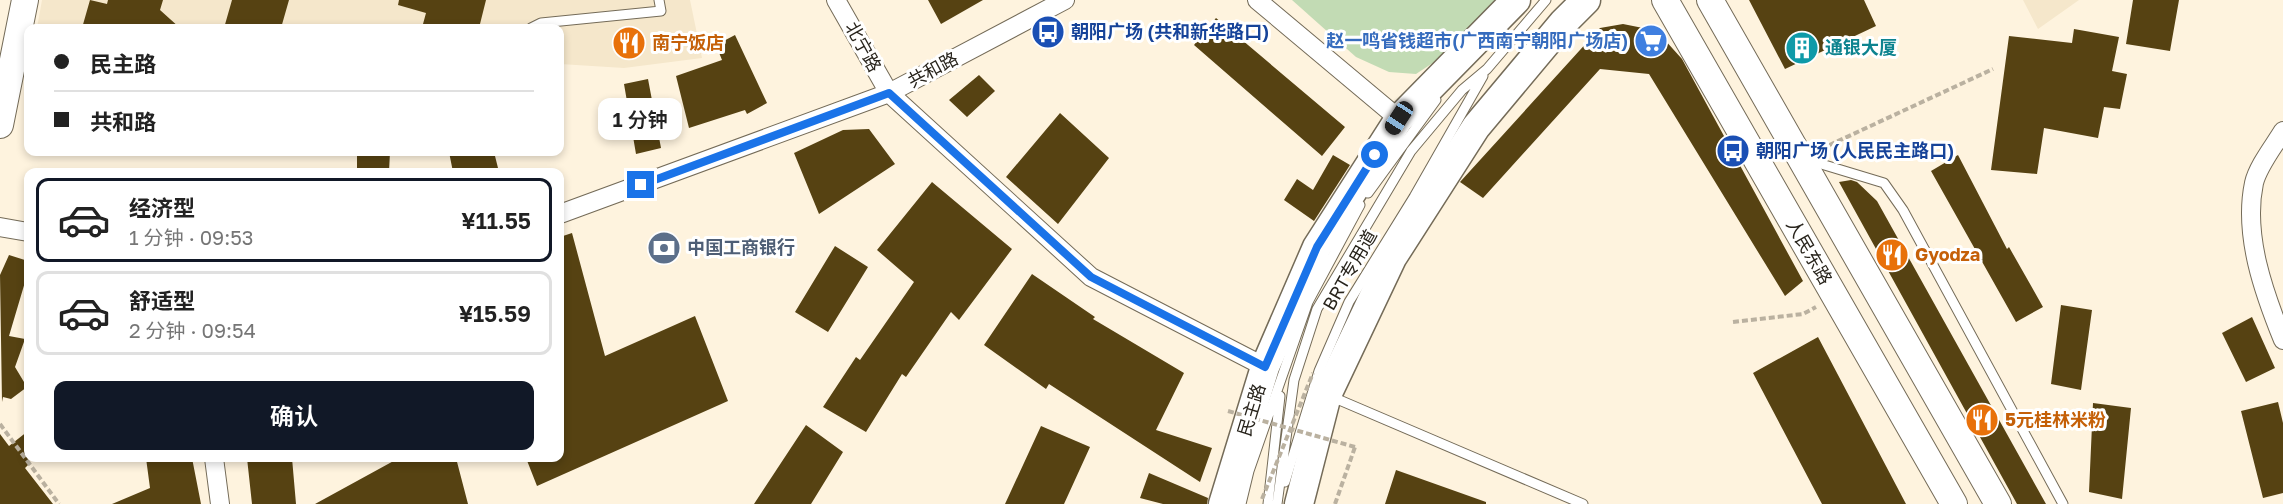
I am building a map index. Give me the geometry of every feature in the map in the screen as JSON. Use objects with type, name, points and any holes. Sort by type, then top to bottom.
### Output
[{"type":"main road","points":[[0,125],[26,0]]},
{"type":"main road","name":"民主路","points":[[1223,504],[1274,371],[1317,247],[1399,118],[1516,0]]},
{"type":"main road","points":[[1299,504],[1320,384],[1392,258],[1476,127],[1563,23],[1586,0]]},
{"type":"main road","name":"人民东路","points":[[1665,0],[1954,504]]},
{"type":"main road","points":[[1710,0],[1998,504]]},
{"type":"street","name":"北宁路","points":[[836,0],[889,93],[1091,277],[1274,371]]},
{"type":"street","name":"共和路","points":[[564,213],[889,93],[1065,0]]},
{"type":"street","points":[[1257,0],[1399,118]]},
{"type":"street","points":[[2283,131],[2254,182],[2250,231],[2273,316],[2283,340]]},
{"type":"street","points":[[0,227],[24,231]]},
{"type":"street","points":[[215,462],[220,504]]},
{"type":"lane","points":[[539,24],[661,11],[659,0]]},
{"type":"lane","points":[[1498,34],[1530,0]]},
{"type":"lane","name":"BRT专用道","points":[[1278,504],[1294,380],[1317,309],[1411,151],[1462,90],[1487,69],[1546,0]]},
{"type":"lane","name":"BRT专用道","points":[[1278,504],[1319,371],[1349,302],[1414,197],[1487,69]]},
{"type":"lane","name":"BRT专用道","points":[[1241,504],[1274,371],[1362,201],[1442,94]]},
{"type":"lane","points":[[1801,158],[1884,183],[1903,210],[2063,504]]},
{"type":"lane","name":"BRT专用道","points":[[1265,502],[1274,371]]},
{"type":"lane","points":[[1320,384],[1583,504]]},
{"type":"path","points":[[1801,158],[1993,69]]},
{"type":"path","points":[[1733,322],[1803,314],[1835,296]]},
{"type":"path","points":[[1265,502],[1290,429],[1320,384]]},
{"type":"path","points":[[1228,411],[1355,447],[1335,504]]},
{"type":"path","points":[[0,424],[24,457]]},
{"type":"path","points":[[28,462],[59,504]]},
{"type":"shaded area","name":"南宁饭店","points":[[42,0],[690,0],[702,58],[624,68],[564,64],[564,24],[38,24]]},
{"type":"shaded area","points":[[2023,0],[2079,0],[2038,29]]},
{"type":"green space","points":[[1292,0],[1505,0],[1466,41],[1416,74],[1389,72],[1356,57]]},
{"type":"building","points":[[90,0],[107,4],[108,0],[163,0],[160,10],[176,24],[83,24]]},
{"type":"building","points":[[232,0],[289,0],[282,24],[225,24]]},
{"type":"building","points":[[399,0],[486,0],[480,24],[423,24],[426,13],[398,5]]},
{"type":"building","points":[[928,0],[983,0],[941,24]]},
{"type":"building","name":"通银大厦","points":[[1749,0],[1864,0],[1876,26],[1785,69]]},
{"type":"building","points":[[2133,0],[2179,0],[2170,51],[2126,44]]},
{"type":"building","points":[[1216,18],[1345,127],[1322,156],[1194,45]]},
{"type":"building","points":[[1623,24],[1643,28],[1664,39],[1682,59],[1803,281],[1785,296],[1649,74],[1600,69],[1483,198],[1460,182],[1600,28]]},
{"type":"building","points":[[2074,29],[2119,37],[2112,71],[2127,74],[2120,109],[2104,107],[2098,138],[2044,128],[2037,174],[1991,170],[2009,36],[2072,43]]},
{"type":"building","points":[[735,35],[767,103],[747,114],[745,110],[689,128],[676,76],[722,60],[716,45]]},
{"type":"building","points":[[979,75],[995,91],[967,117],[949,100]]},
{"type":"building","points":[[648,79],[661,148],[636,154],[624,84]]},
{"type":"building","points":[[1060,113],[1109,158],[1058,224],[1006,177]]},
{"type":"building","points":[[869,129],[895,164],[819,214],[794,153],[843,130]]},
{"type":"building","points":[[1333,155],[1350,165],[1314,221],[1284,200],[1297,179],[1313,190]]},
{"type":"building","points":[[1958,155],[2007,249],[2009,247],[2043,307],[2016,322],[1931,171]]},
{"type":"building","points":[[357,156],[390,156],[389,168],[357,168]]},
{"type":"building","points":[[450,156],[495,156],[498,168],[452,168]]},
{"type":"building","points":[[1851,180],[1857,182],[1877,201],[2046,504],[2017,504],[1839,182]]},
{"type":"building","points":[[932,182],[1012,249],[959,320],[951,312],[906,377],[902,374],[866,432],[823,407],[856,357],[860,360],[914,282],[877,250]]},
{"type":"building","points":[[572,233],[605,356],[695,316],[728,401],[537,486],[528,462],[564,462],[564,236]]},
{"type":"building","points":[[835,246],[868,267],[828,332],[795,312]]},
{"type":"building","points":[[9,255],[24,260],[24,285],[9,336],[24,339],[15,367],[24,382],[24,389],[11,399],[3,397],[2,402],[0,275]]},
{"type":"building","points":[[1032,274],[1095,317],[1093,319],[1184,373],[1156,430],[1212,448],[1200,482],[1049,384],[1046,389],[984,345]]},
{"type":"building","points":[[2061,305],[2092,310],[2081,390],[2051,384]]},
{"type":"building","points":[[2252,317],[2275,368],[2246,382],[2222,333]]},
{"type":"building","points":[[1818,337],[1906,504],[1822,504],[1753,373]]},
{"type":"building","points":[[2278,402],[2283,423],[2283,493],[2263,498],[2241,411]]},
{"type":"building","points":[[2093,403],[2131,408],[2122,499],[2089,492]]},
{"type":"building","points":[[806,425],[843,452],[811,504],[754,504]]},
{"type":"building","points":[[1041,426],[1090,447],[1064,504],[1005,504]]},
{"type":"building","points":[[0,434],[9,446],[24,434],[24,462],[28,462],[25,468],[53,504],[0,504]]},
{"type":"building","points":[[147,462],[193,462],[201,504],[112,504],[150,488]]},
{"type":"building","points":[[247,462],[292,462],[296,504],[252,504]]},
{"type":"building","points":[[392,462],[457,462],[468,504],[315,504]]},
{"type":"building","points":[[1396,470],[1486,502],[1486,504],[1385,504]]},
{"type":"building","points":[[1149,473],[1208,498],[1207,504],[1163,504],[1140,498]]},
{"type":"place","name":"朝阳广场 (共和新华路口)","points":[[1048,32]]},
{"type":"place","name":"赵一鸣省钱超市(广西南宁朝阳广场店)","points":[[1651,41]]},
{"type":"place","name":"南宁饭店","points":[[629,43]]},
{"type":"place","name":"通银大厦","points":[[1802,48]]},
{"type":"place","name":"朝阳广场 (人民民主路口)","points":[[1733,151]]},
{"type":"place","name":"中国工商银行","points":[[664,248]]},
{"type":"place","name":"Gyodza","points":[[1892,255]]},
{"type":"place","name":"5元桂林米粉","points":[[1982,420]]},
{"type":"route","points":[[641,185],[889,93],[1091,277],[1265,367],[1317,247],[1375,155]]}]
